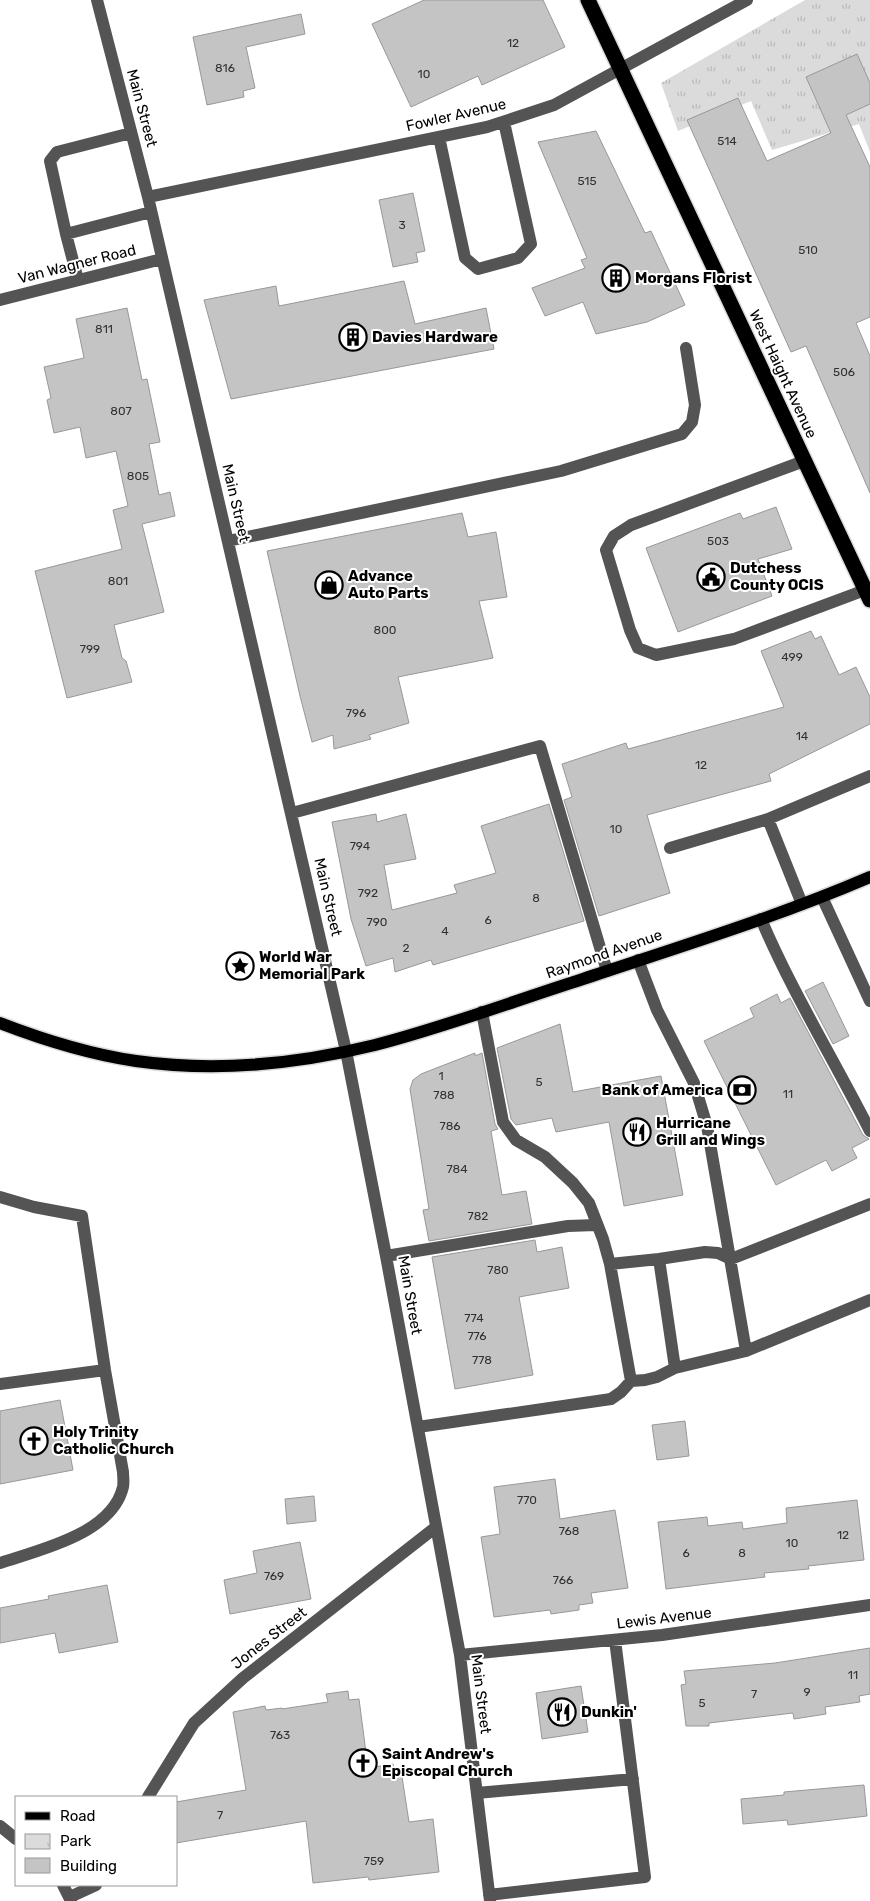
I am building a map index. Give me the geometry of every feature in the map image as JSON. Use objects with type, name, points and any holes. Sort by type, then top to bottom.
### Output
[{"type":"highway","name":"West Haight Avenue","points":[[588,0],[868,595]]},
{"type":"main road","name":"Raymond Avenue","points":[[0,1023],[68,1046],[136,1061],[167,1064],[230,1065],[273,1062],[346,1051],[399,1038],[607,971],[762,919],[870,877]]},
{"type":"street","name":"Main Street","points":[[97,0],[152,212],[346,1051],[460,1655],[489,1898]]},
{"type":"street","name":"Fowler Avenue","points":[[148,197],[487,128],[554,105],[748,0]]},
{"type":"street","points":[[439,137],[465,258],[478,269],[518,258],[531,244],[504,122]]},
{"type":"street","points":[[78,280],[50,161],[57,152],[132,133]]},
{"type":"street","points":[[66,234],[152,212]]},
{"type":"street","name":"Van Wagner Road","points":[[0,300],[162,259]]},
{"type":"street","points":[[228,541],[561,471],[682,434],[692,422],[695,405],[686,348]]},
{"type":"street","points":[[804,461],[631,525],[614,536],[606,550],[630,630],[638,648],[656,655],[734,639],[868,595]]},
{"type":"street","points":[[292,813],[540,746],[607,971]]},
{"type":"street","points":[[670,848],[768,819],[870,776]]},
{"type":"street","points":[[768,819],[802,904]]},
{"type":"street","points":[[822,897],[869,995]]},
{"type":"street","points":[[762,919],[780,962],[843,1077],[870,1131]]},
{"type":"street","points":[[638,960],[657,1010],[694,1083],[700,1100],[707,1126],[746,1351]]},
{"type":"street","points":[[482,1012],[503,1122],[516,1140],[545,1157],[573,1183],[589,1203],[603,1239],[610,1264],[631,1381]]},
{"type":"street","points":[[0,1197],[34,1207],[82,1216],[105,1370],[123,1472],[123,1487],[107,1516],[96,1524],[56,1545],[0,1562]]},
{"type":"street","points":[[610,1264],[711,1252],[731,1259],[870,1204]]},
{"type":"street","points":[[386,1256],[568,1226],[596,1224]]},
{"type":"street","points":[[659,1259],[675,1368]]},
{"type":"street","points":[[418,1427],[611,1399],[622,1392],[631,1381],[657,1377],[675,1368],[746,1351],[870,1300]]},
{"type":"street","points":[[0,1384],[105,1370]]},
{"type":"street","name":"Jones Street","points":[[149,1796],[194,1723],[243,1678],[436,1528]]},
{"type":"street","name":"Lewis Avenue","points":[[460,1655],[671,1634],[870,1605]]},
{"type":"street","points":[[489,1898],[645,1877],[615,1640]]},
{"type":"street","points":[[477,1793],[633,1779]]},
{"type":"street","points":[[0,1826],[15,1838]]},
{"type":"street","points":[[64,1886],[71,1899],[94,1886]]},
{"type":"green space","points":[[805,0],[870,0],[870,152],[859,124],[772,150],[751,101],[678,131],[661,83]]},
{"type":"building","points":[[424,0],[543,0],[565,47],[482,85],[478,76],[411,107],[372,24]]},
{"type":"building","points":[[301,14],[305,34],[246,47],[255,88],[243,91],[244,97],[207,105],[193,37]]},
{"type":"building","points":[[857,54],[870,83],[870,104],[846,115],[870,167],[870,317],[856,323],[870,356],[870,493],[806,346],[791,352],[687,120],[738,98],[767,161],[831,133],[806,77]]},
{"type":"building","points":[[596,131],[645,233],[651,231],[685,305],[647,322],[596,334],[583,302],[545,316],[532,288],[585,268],[581,260],[587,258],[538,142]]},
{"type":"building","points":[[413,193],[425,251],[416,253],[418,262],[393,267],[379,200]]},
{"type":"building","name":"Davies Hardware","points":[[404,281],[415,324],[486,308],[494,349],[231,399],[204,300],[276,286],[279,306]]},
{"type":"building","points":[[127,308],[142,380],[147,379],[160,442],[149,444],[159,495],[170,492],[175,516],[142,524],[164,612],[114,625],[122,658],[126,661],[132,682],[67,698],[35,571],[122,549],[113,510],[128,506],[116,451],[86,458],[80,427],[54,433],[47,400],[51,398],[44,367],[84,358],[76,319]]},
{"type":"building","name":"Dutchess County OCIS","points":[[776,507],[792,549],[758,559],[772,596],[678,632],[646,548],[740,513],[743,519]]},
{"type":"building","points":[[462,513],[468,537],[496,532],[507,597],[479,601],[493,658],[398,677],[409,723],[369,735],[371,739],[334,749],[333,735],[312,742],[267,551]]},
{"type":"building","points":[[811,631],[815,639],[821,636],[839,675],[856,667],[870,697],[870,724],[769,774],[771,781],[647,815],[670,893],[599,916],[564,800],[572,797],[562,764],[626,743],[628,749],[784,707],[761,651]]},
{"type":"building","points":[[549,804],[584,921],[433,965],[431,960],[395,972],[393,958],[366,966],[351,919],[332,822],[376,814],[377,822],[406,814],[416,859],[384,865],[392,910],[457,893],[454,885],[496,873],[481,826]]},
{"type":"building","points":[[823,982],[849,1036],[833,1044],[805,991]]},
{"type":"building","points":[[777,994],[781,1003],[790,998],[863,1135],[869,1139],[852,1148],[857,1158],[832,1171],[826,1160],[776,1185],[704,1041],[754,1017],[750,1008]]},
{"type":"building","points":[[560,1024],[573,1092],[661,1076],[683,1195],[624,1206],[609,1122],[556,1132],[552,1118],[516,1125],[511,1119],[497,1048]]},
{"type":"building","points":[[475,1053],[475,1056],[482,1053],[495,1124],[498,1129],[491,1131],[502,1195],[526,1191],[532,1224],[429,1241],[423,1210],[429,1209],[410,1089],[413,1080],[421,1074]]},
{"type":"building","points":[[535,1240],[537,1252],[562,1247],[569,1288],[519,1297],[533,1375],[455,1389],[432,1257]]},
{"type":"building","name":"Holy Trinity Catholic Church","points":[[60,1400],[73,1470],[0,1484],[0,1411]]},
{"type":"building","points":[[685,1421],[689,1456],[657,1460],[652,1425]]},
{"type":"building","points":[[555,1479],[560,1519],[615,1510],[628,1588],[591,1593],[593,1603],[579,1605],[579,1610],[551,1614],[550,1610],[494,1617],[481,1537],[500,1534],[494,1487]]},
{"type":"building","points":[[314,1496],[316,1521],[287,1524],[285,1499]]},
{"type":"building","points":[[857,1500],[864,1560],[808,1566],[809,1569],[764,1573],[765,1577],[666,1589],[658,1522],[707,1517],[708,1526],[742,1522],[743,1529],[787,1523],[786,1508]]},
{"type":"building","points":[[300,1542],[311,1599],[230,1614],[224,1580],[257,1573],[253,1551]]},
{"type":"building","points":[[107,1585],[118,1642],[59,1653],[55,1633],[0,1643],[0,1608],[49,1599],[48,1596]]},
{"type":"building","points":[[870,1648],[870,1694],[859,1696],[860,1702],[825,1707],[826,1714],[794,1719],[793,1713],[709,1723],[709,1726],[686,1726],[681,1685],[686,1684],[684,1671],[775,1663]]},
{"type":"building","name":"Dunkin'","points":[[581,1686],[588,1732],[542,1739],[536,1693]]},
{"type":"building","points":[[348,1691],[349,1700],[359,1699],[368,1768],[393,1764],[395,1771],[401,1770],[409,1822],[433,1819],[439,1872],[369,1880],[368,1877],[313,1883],[306,1821],[178,1843],[178,1802],[246,1790],[233,1712],[265,1706],[266,1710],[282,1709],[328,1702],[326,1694]]},
{"type":"building","points":[[864,1785],[867,1816],[788,1825],[787,1820],[743,1824],[741,1799],[784,1795],[784,1792]]},
{"type":"place","name":"Morgans Florist","points":[[616,278]]},
{"type":"place","name":"Davies Hardware","points":[[353,337]]},
{"type":"place","name":"Dutchess County OCIS","points":[[711,577]]},
{"type":"place","name":"Advance Auto Parts","points":[[329,585]]},
{"type":"place","name":"World War Memorial Park","points":[[240,966]]},
{"type":"place","name":"Bank of America","points":[[742,1090]]},
{"type":"place","name":"Hurricane Grill and Wings","points":[[637,1132]]},
{"type":"place","name":"Holy Trinity Catholic Church","points":[[34,1441]]},
{"type":"place","name":"Dunkin'","points":[[562,1712]]},
{"type":"place","name":"Saint Andrew's Episcopal Church","points":[[363,1763]]}]
